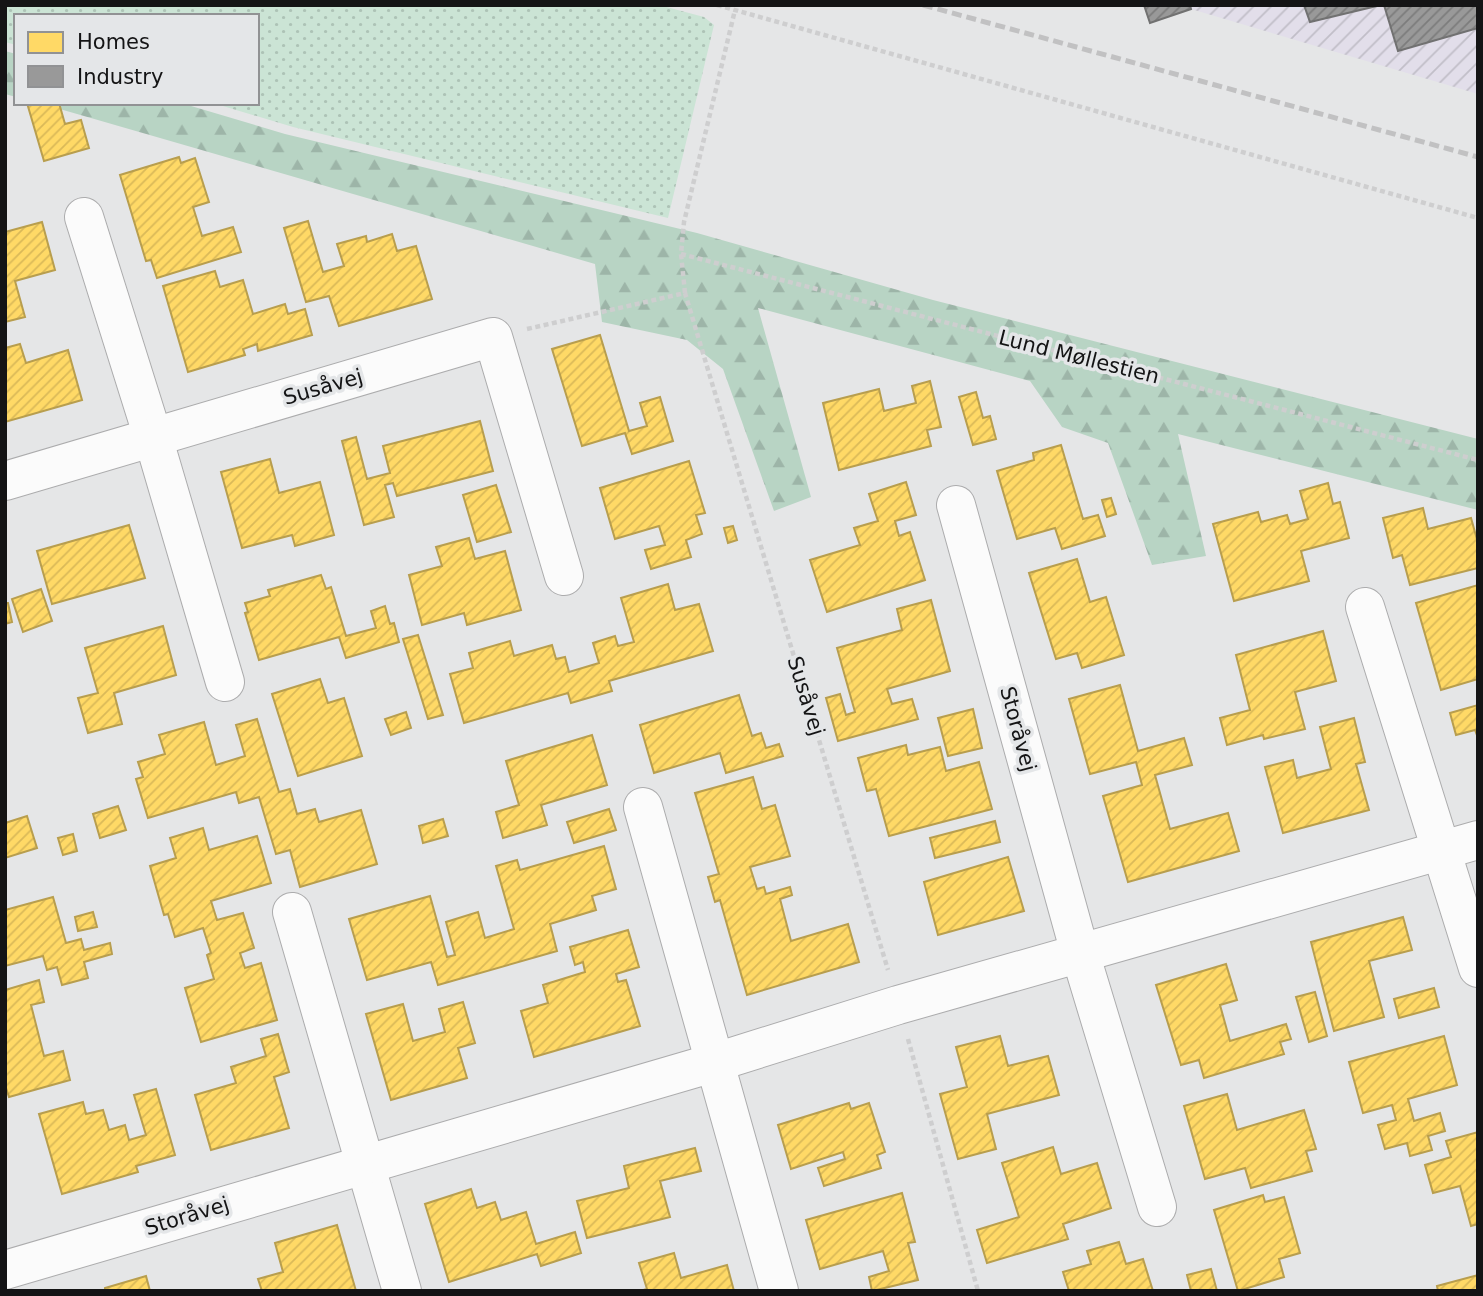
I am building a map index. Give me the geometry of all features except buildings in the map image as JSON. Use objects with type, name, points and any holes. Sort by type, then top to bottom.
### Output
[{"type":"street","points":[[84,217],[153,437],[225,682]]},
{"type":"street","points":[[493,337],[564,576]]},
{"type":"street","name":"Susåvej","points":[[5,481],[493,337]]},
{"type":"street","name":"Storåvej","points":[[956,505],[1080,953],[1157,1207]]},
{"type":"street","points":[[1365,607],[1478,968]]},
{"type":"street","points":[[643,807],[779,1291]]},
{"type":"street","name":"Storåvej","points":[[9,1272],[365,1163],[713,1063],[898,1005],[1478,840]]},
{"type":"street","points":[[292,912],[402,1291]]},
{"type":"path","points":[[717,5],[1478,218]]},
{"type":"path","name":"Susåvej","points":[[735,10],[684,222],[681,254],[685,293],[898,1005],[978,1291]]},
{"type":"path","name":"Lund Møllestien","points":[[681,254],[1478,460]]},
{"type":"path","points":[[493,337],[685,293]]},
{"type":"shaded area","points":[[1174,5],[1478,5],[1478,94],[1191,9]]},
{"type":"green space","points":[[5,5],[659,5],[704,17],[714,25],[668,218],[293,127],[220,105],[259,105],[259,14],[14,14],[14,44],[5,42]]},
{"type":"green space","points":[[5,51],[14,53],[14,96],[5,94]]},
{"type":"green space","points":[[46,105],[188,105],[285,134],[697,233],[933,300],[1478,439],[1478,510],[1178,434],[1206,556],[1152,565],[1108,443],[1062,427],[1030,381],[758,308],[811,497],[774,511],[723,369],[687,340],[602,322],[595,264]]},
{"type":"railway","points":[[923,5],[1478,157]]}]
